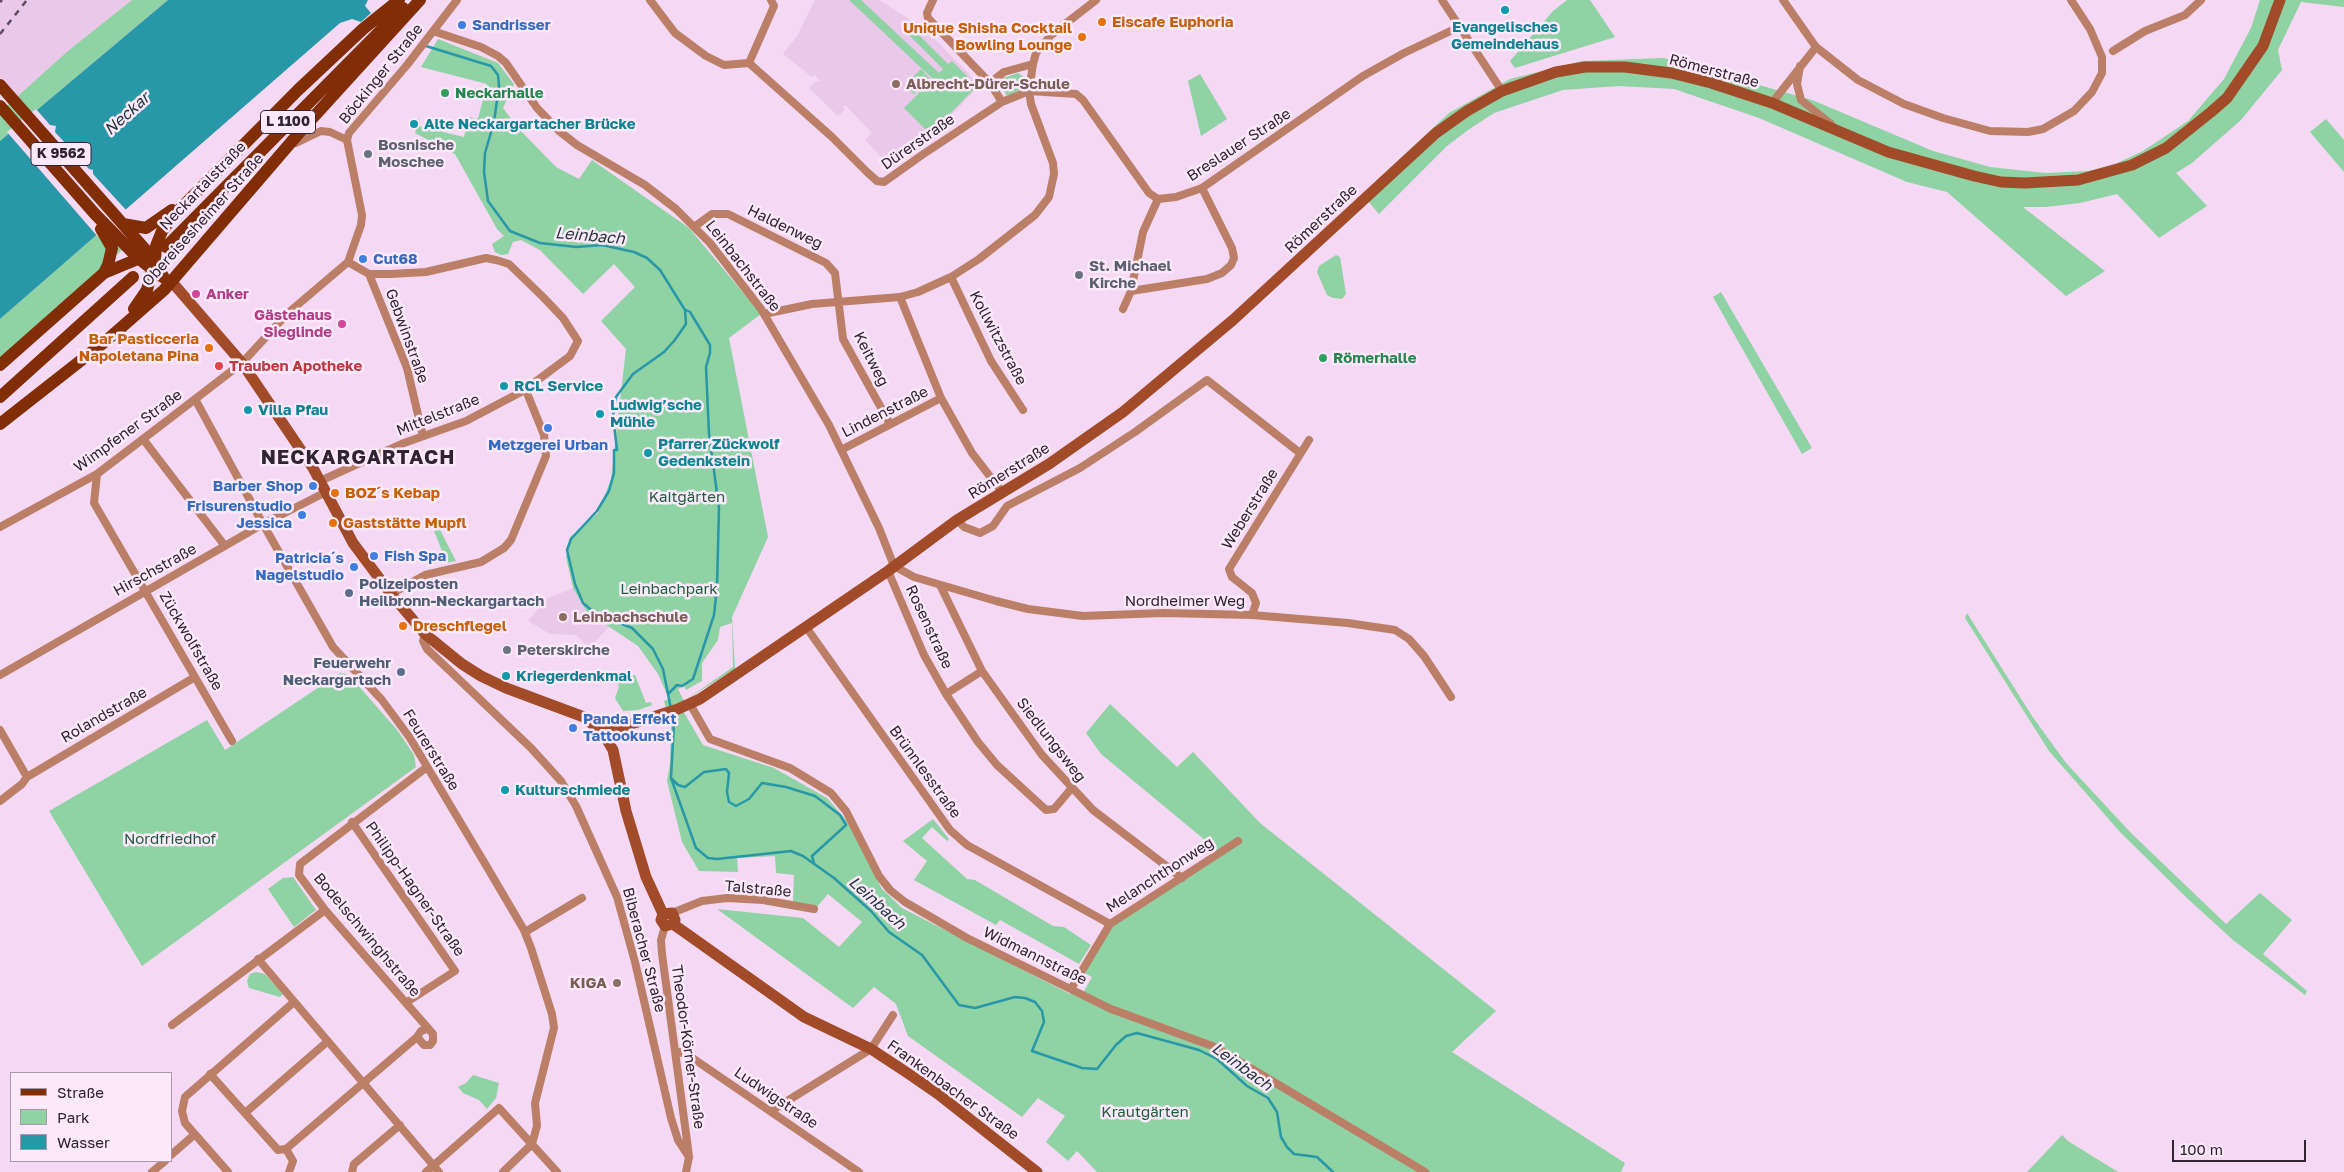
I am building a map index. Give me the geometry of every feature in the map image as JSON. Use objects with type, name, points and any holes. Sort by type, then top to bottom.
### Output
[{"type":"main road","points":[[74,363],[139,303],[147,290],[149,261],[162,231],[176,213],[356,36],[399,0]]},
{"type":"main road","name":"Neckartalstraße","points":[[166,247],[412,0]]},
{"type":"main road","points":[[269,169],[299,133],[420,0]]},
{"type":"main road","name":"Römerstraße","points":[[603,733],[690,704],[806,627],[957,520],[1050,464],[1123,412],[1240,314],[1436,133],[1466,111],[1502,91],[1556,72],[1584,67],[1625,66],[1684,76],[1772,103],[1888,152],[2001,182],[2025,183],[2070,180],[2116,170],[2166,148],[2227,98],[2263,46],[2280,0]]},
{"type":"main road","name":"K 9562","points":[[0,85],[123,224],[149,261],[242,363]]},
{"type":"main road","name":"K 9562","points":[[0,106],[86,204],[110,236],[149,261]]},
{"type":"main road","points":[[123,224],[134,227],[151,226],[230,158]]},
{"type":"main road","name":"Obereisesheimer Straße","points":[[39,393],[74,363],[138,314],[269,169]]},
{"type":"main road","points":[[104,273],[112,253],[110,236]]},
{"type":"main road","points":[[0,365],[104,273],[149,261]]},
{"type":"main road","points":[[0,397],[133,277]]},
{"type":"main road","name":"Frankenbacher Straße","points":[[242,363],[320,481],[347,534],[391,594],[425,634],[462,664],[481,676],[506,688],[584,717],[603,733],[613,750],[626,811],[646,877],[668,919],[804,1017],[871,1049],[938,1094],[1037,1172]]},
{"type":"main road","points":[[0,424],[39,393]]},
{"type":"street","name":"Böckinger Straße","points":[[242,363],[288,314],[348,262],[361,225],[362,215],[347,140],[349,133],[417,53],[457,0]]},
{"type":"street","points":[[650,0],[675,33],[706,56],[724,66],[749,64],[774,6],[771,0]]},
{"type":"street","points":[[933,0],[927,12],[928,18],[990,83],[1002,102]]},
{"type":"street","points":[[764,314],[812,304],[900,297],[918,292],[951,277],[998,246],[1035,215],[1049,197],[1054,174],[1054,163],[1031,104],[1029,91],[1036,53],[1051,34],[1086,2],[1096,0]]},
{"type":"street","points":[[1442,0],[1461,26],[1502,91]]},
{"type":"street","points":[[1783,0],[1816,47],[1858,80],[1904,104],[1943,118],[1990,131],[2028,132],[2043,129],[2074,111],[2092,92],[2100,79],[2102,58],[2090,29],[2071,0]]},
{"type":"street","points":[[2113,51],[2145,31],[2185,15],[2201,0]]},
{"type":"street","name":"Breslauer Straße","points":[[1158,199],[1176,197],[1202,188],[1363,76],[1398,56],[1461,26]]},
{"type":"street","name":"Leinbachstraße","points":[[431,34],[481,48],[498,56],[506,63],[537,108],[559,131],[577,145],[645,185],[710,243],[764,314],[830,425],[879,528],[891,568]]},
{"type":"street","points":[[1772,103],[1816,47]]},
{"type":"street","name":"Dürerstraße","points":[[749,64],[832,137],[872,176],[884,182],[1002,102],[1029,91]]},
{"type":"street","points":[[1801,64],[1797,84],[1801,100],[1838,130]]},
{"type":"street","points":[[990,83],[1004,72],[1032,68]]},
{"type":"street","points":[[1029,91],[1076,94],[1149,193],[1158,199],[1143,232],[1130,290],[1123,309]]},
{"type":"street","name":"Obereisesheimer Straße","points":[[269,169],[304,138],[321,132],[330,132],[347,140]]},
{"type":"street","points":[[1130,290],[1206,279],[1222,273],[1231,265],[1234,258],[1232,248],[1202,188]]},
{"type":"street","name":"Haldenweg","points":[[694,227],[712,214],[728,214],[826,263],[835,273],[838,303]]},
{"type":"street","name":"Mittelstraße","points":[[320,481],[404,443],[466,421],[528,387],[570,356],[578,341],[563,318],[509,264],[486,258],[426,272],[369,274]]},
{"type":"street","points":[[348,262],[369,274]]},
{"type":"street","name":"Gebwinstraße","points":[[369,274],[407,368],[423,436]]},
{"type":"street","name":"Kollwitzstraße","points":[[951,277],[991,361],[1023,410]]},
{"type":"street","points":[[900,297],[941,398],[972,453],[1002,492]]},
{"type":"street","name":"Keitweg","points":[[838,303],[843,339],[890,424]]},
{"type":"street","name":"Wimpfener Straße","points":[[0,527],[97,474],[242,363]]},
{"type":"street","name":"Römerstraße","points":[[957,520],[964,526],[980,533],[992,526],[1011,503],[1080,468],[1135,432],[1207,380],[1300,453]]},
{"type":"street","points":[[391,594],[425,575],[481,562],[504,548],[511,540],[546,456],[544,435],[527,393],[528,387]]},
{"type":"street","name":"Obereisesheimer Straße","points":[[0,432],[39,393]]},
{"type":"street","name":"Lindenstraße","points":[[842,450],[941,398]]},
{"type":"street","name":"Feurerstraße","points":[[195,399],[333,647],[382,700],[410,738],[525,932],[554,1020],[554,1028],[535,1103],[537,1126],[532,1144]]},
{"type":"street","points":[[143,439],[225,546]]},
{"type":"street","name":"Weberstraße","points":[[1252,615],[1256,603],[1252,593],[1232,577],[1229,569],[1309,440]]},
{"type":"street","name":"Zückwolfstraße","points":[[97,474],[94,503],[232,741]]},
{"type":"street","name":"Hirschstraße","points":[[0,675],[263,524],[326,492]]},
{"type":"street","name":"Nordheimer Weg","points":[[891,568],[940,585],[1028,609],[1083,616],[1163,613],[1252,615],[1348,623],[1395,630],[1409,639],[1424,656],[1451,697]]},
{"type":"street","name":"Rosenstraße","points":[[891,568],[924,655],[946,694],[996,765],[1046,810],[1054,810],[1071,789]]},
{"type":"street","name":"Siedlungsweg","points":[[940,585],[982,671],[1042,755],[1067,780],[1071,789],[1093,810],[1182,878]]},
{"type":"street","name":"Brünnlesstraße","points":[[806,627],[950,830],[967,845],[1110,924]]},
{"type":"street","name":"Biberacher Straße","points":[[425,634],[423,641],[427,649],[531,748],[561,781],[576,806],[618,897],[672,1118],[678,1140],[688,1157]]},
{"type":"street","name":"Rosenstraße","points":[[946,694],[982,671]]},
{"type":"street","name":"Rolandstraße","points":[[0,801],[22,784],[27,777],[195,677]]},
{"type":"street","name":"Widmannstraße","points":[[690,704],[710,739],[790,768],[831,793],[846,811],[879,876],[890,890],[905,902],[967,938],[1071,989],[1155,1027],[1215,1047],[1425,1172]]},
{"type":"street","points":[[0,730],[27,777]]},
{"type":"street","name":"Bodelschwinghstraße","points":[[427,767],[352,822],[300,864],[299,876],[325,910],[406,1002],[427,1029]]},
{"type":"street","name":"Philipp-Hagner-Straße","points":[[352,822],[455,971],[406,1002]]},
{"type":"street","name":"Melanchthonweg","points":[[1071,989],[1110,924],[1238,841]]},
{"type":"street","points":[[525,932],[582,898]]},
{"type":"street","name":"Talstraße","points":[[668,919],[702,901],[727,898],[763,900],[814,909]]},
{"type":"street","points":[[172,1025],[325,910]]},
{"type":"street","name":"Theodor-Körner-Straße","points":[[668,919],[661,940],[688,1157],[686,1172]]},
{"type":"street","points":[[258,959],[436,1169]]},
{"type":"street","points":[[228,1172],[194,1135],[183,1118],[182,1103],[185,1097],[210,1074],[294,1002]]},
{"type":"street","points":[[771,1111],[871,1049],[893,1015]]},
{"type":"street","points":[[210,1074],[278,1150],[286,1149],[363,1081],[417,1037],[421,1031],[427,1029],[434,1037],[430,1045],[421,1044],[417,1037]]},
{"type":"street","points":[[245,1113],[328,1041]]},
{"type":"street","name":"Ludwigstraße","points":[[676,1051],[688,1055],[771,1111],[850,1169],[859,1172]]},
{"type":"street","points":[[426,1172],[436,1169],[499,1108],[557,1172]]},
{"type":"street","points":[[352,1172],[354,1164],[400,1125]]},
{"type":"street","points":[[172,1154],[194,1135]]},
{"type":"street","points":[[502,1172],[532,1144]]},
{"type":"street","points":[[286,1149],[293,1162],[289,1172]]},
{"type":"street","points":[[152,1172],[164,1162]]},
{"type":"shaded area","points":[[0,0],[132,0],[17,96],[0,77]]},
{"type":"shaded area","name":"Albrecht-Dürer-Schule","points":[[815,0],[879,0],[912,21],[918,22],[980,85],[924,144],[895,166],[890,162],[888,164],[865,140],[872,133],[845,105],[843,107],[845,109],[838,116],[809,88],[816,81],[820,81],[815,75],[812,77],[783,54],[797,36]]},
{"type":"shaded area","name":"Leinbachschule","points":[[573,588],[587,612],[610,626],[589,648],[576,635],[550,634],[528,621],[546,599]]},
{"type":"green space","points":[[132,0],[168,0],[0,141],[0,112],[68,51]]},
{"type":"green space","points":[[849,0],[861,0],[939,73],[943,69],[908,34],[913,29],[948,64],[952,61],[977,86],[930,134],[904,108],[933,79]]},
{"type":"green space","points":[[1567,0],[1590,0],[1615,37],[1515,68],[1510,61],[1553,11]]},
{"type":"green space","points":[[2260,0],[2344,0],[2344,7],[2301,2],[2278,50],[2282,70],[2241,120],[2192,163],[2176,173],[2207,206],[2159,238],[2117,194],[2080,203],[2045,207],[2023,207],[2105,271],[2066,296],[1947,192],[1907,182],[1759,118],[1674,89],[1619,86],[1563,90],[1494,113],[1447,146],[1379,214],[1362,194],[1449,113],[1510,79],[1582,61],[1664,58],[1812,100],[1933,151],[1990,167],[2045,173],[2089,171],[2115,164],[2143,151],[2188,121],[2224,79],[2251,28]]},
{"type":"green space","points":[[438,39],[498,63],[514,84],[503,108],[518,128],[556,167],[579,179],[592,160],[689,228],[761,314],[729,338],[768,537],[732,617],[735,669],[686,700],[733,667],[732,623],[720,627],[718,640],[702,663],[702,681],[686,690],[684,686],[678,689],[684,701],[679,704],[703,745],[774,768],[827,798],[847,821],[882,889],[902,908],[1070,994],[1074,988],[1083,993],[1092,977],[1083,972],[1111,926],[1223,855],[1101,754],[1086,733],[1110,704],[1177,767],[1193,752],[1260,823],[1496,1011],[1452,1052],[1625,1163],[1621,1172],[1097,1172],[1077,1151],[1068,1161],[1046,1142],[1065,1116],[1038,1098],[1022,1117],[908,1036],[896,1004],[874,987],[853,1008],[717,909],[803,918],[839,947],[862,922],[828,894],[816,908],[793,902],[794,875],[776,873],[775,856],[737,858],[738,872],[699,871],[682,842],[667,781],[670,764],[671,726],[664,701],[669,699],[658,674],[638,646],[587,612],[573,588],[566,557],[570,537],[598,513],[611,479],[626,349],[601,321],[635,287],[614,264],[583,294],[540,250],[521,240],[513,242],[508,254],[501,255],[495,252],[492,244],[504,236],[497,229],[455,154],[415,133],[419,116],[418,126],[464,137],[469,117],[478,119],[487,84],[421,67]]},
{"type":"green space","points":[[921,69],[930,79],[914,94],[904,85]]},
{"type":"green space","points":[[1018,73],[1024,77],[1024,88],[1007,96],[1000,85],[1003,78]]},
{"type":"green space","points":[[1200,74],[1227,119],[1201,136],[1188,81]]},
{"type":"green space","points":[[2326,119],[2344,140],[2344,172],[2310,132]]},
{"type":"green space","points":[[110,223],[130,243],[0,359],[0,319]]},
{"type":"green space","points":[[1336,255],[1340,257],[1346,294],[1342,299],[1327,295],[1317,272],[1319,266]]},
{"type":"green space","points":[[1721,292],[1812,448],[1802,454],[1713,297]]},
{"type":"green space","points":[[439,528],[456,561],[445,563],[434,531]]},
{"type":"green space","points":[[1967,613],[2032,716],[2066,763],[2131,833],[2226,924],[2260,893],[2292,920],[2263,954],[2307,991],[2305,995],[2233,940],[2120,832],[2049,751],[1965,618]]},
{"type":"green space","name":"Nordfriedhof","points":[[340,673],[349,675],[398,731],[414,755],[416,767],[142,966],[49,811],[207,720],[225,750]]},
{"type":"green space","points":[[635,675],[646,703],[651,702],[652,705],[638,710],[623,711],[615,698],[619,687],[615,676]]},
{"type":"green space","points":[[933,819],[949,839],[947,841],[932,827],[922,838],[967,879],[975,880],[1053,926],[1064,927],[1091,945],[1079,964],[1000,920],[996,925],[914,880],[927,861],[903,841]]},
{"type":"green space","points":[[293,877],[316,910],[294,927],[268,889],[283,878]]},
{"type":"green space","points":[[256,972],[265,974],[283,994],[280,997],[249,988],[247,981],[250,974]]},
{"type":"green space","points":[[473,1075],[499,1083],[496,1098],[487,1109],[479,1100],[463,1093],[458,1087],[466,1083]]},
{"type":"green space","points":[[2062,1135],[2068,1141],[2118,1172],[2027,1172]]},
{"type":"water","name":"Neckar","points":[[168,0],[368,0],[365,6],[371,13],[361,22],[352,19],[340,23],[0,319],[0,141]]},
{"type":"pier","points":[[36,109],[50,125],[56,126],[55,132],[89,169],[93,170],[93,174],[127,211],[98,237],[7,132]]},
{"type":"waterway","name":"Leinbach","points":[[426,46],[491,66],[498,75],[499,86],[494,122],[485,153],[484,172],[488,201],[510,231],[540,243],[576,247],[602,245],[634,252],[647,258],[660,270],[685,310],[686,324],[674,341],[664,352],[633,374],[616,397],[613,416],[617,450],[614,450],[614,473],[609,491],[597,511],[571,539],[567,550],[575,584],[583,603],[596,614],[632,628],[653,649],[663,669],[671,709]]},
{"type":"waterway","points":[[668,694],[677,685],[682,686],[693,679],[714,615],[717,587],[719,508],[709,434],[706,367],[710,345],[690,312],[686,310]]},
{"type":"waterway","name":"Leinbach","points":[[673,714],[671,778],[696,848],[708,858],[717,859],[791,851],[803,856],[834,878],[871,911],[889,932],[922,955],[959,1005],[975,1008],[1015,997],[1035,1002],[1042,1011],[1044,1022],[1032,1051],[1082,1068],[1097,1069],[1116,1045],[1126,1036],[1137,1033],[1199,1050],[1217,1059],[1247,1086],[1268,1098],[1277,1112],[1281,1137],[1294,1154],[1317,1157],[1333,1172]]},
{"type":"waterway","name":"Leinbach","points":[[672,779],[678,785],[685,787],[704,772],[726,769],[729,773],[727,792],[729,802],[736,806],[749,799],[762,783],[786,787],[815,796],[840,815],[846,825],[812,856],[814,863]]},
{"type":"railway","points":[[0,34],[27,0]]},
{"type":"place","name":"Evangelisches Gemeindehaus","points":[[1505,10]]},
{"type":"place","name":"Eiscafe Euphoria","points":[[1102,22]]},
{"type":"place","name":"Sandrisser","points":[[462,25]]},
{"type":"place","name":"Unique Shisha Cocktail Bowling Lounge","points":[[1082,37]]},
{"type":"place","name":"Albrecht-Dürer-Schule","points":[[896,84]]},
{"type":"place","name":"Neckarhalle","points":[[445,93]]},
{"type":"place","name":"Alte Neckargartacher Brücke","points":[[414,124]]},
{"type":"place","name":"Bosnische Moschee","points":[[368,154]]},
{"type":"place","name":"Cut68","points":[[363,259]]},
{"type":"place","name":"St. Michael Kirche","points":[[1079,275]]},
{"type":"place","name":"Anker","points":[[196,294]]},
{"type":"place","name":"Gästehaus Sieglinde","points":[[342,324]]},
{"type":"place","name":"Bar Pasticceria Napoletana Pina","points":[[209,348]]},
{"type":"place","name":"Römerhalle","points":[[1323,358]]},
{"type":"place","name":"Trauben Apotheke","points":[[219,366]]},
{"type":"place","name":"RCL Service","points":[[504,386]]},
{"type":"place","name":"Villa Pfau","points":[[248,410]]},
{"type":"place","name":"Ludwig’sche Mühle","points":[[600,414]]},
{"type":"place","name":"Metzgerei Urban","points":[[548,428]]},
{"type":"place","name":"Pfarrer Zückwolf Gedenkstein","points":[[648,453]]},
{"type":"place","name":"Barber Shop","points":[[313,486]]},
{"type":"place","name":"BOZ´s Kebap","points":[[335,493]]},
{"type":"place","name":"Frisurenstudio Jessica","points":[[302,515]]},
{"type":"place","name":"Gaststätte Mupfl","points":[[333,523]]},
{"type":"place","name":"Fish Spa","points":[[374,556]]},
{"type":"place","name":"Patricia´s Nagelstudio","points":[[354,567]]},
{"type":"place","name":"Polizeiposten Heilbronn-Neckargartach","points":[[349,593]]},
{"type":"place","name":"Leinbachschule","points":[[563,617]]},
{"type":"place","name":"Dreschflegel","points":[[403,626]]},
{"type":"place","name":"Peterskirche","points":[[507,650]]},
{"type":"place","name":"Feuerwehr Neckargartach","points":[[401,672]]},
{"type":"place","name":"Kriegerdenkmal","points":[[506,676]]},
{"type":"place","name":"Panda Effekt Tattookunst","points":[[573,728]]},
{"type":"place","name":"Kulturschmiede","points":[[505,790]]},
{"type":"place","name":"KIGA","points":[[617,983]]},
{"type":"district","name":"NECKARGARTACH","points":[[358,458]]},
{"type":"park label","name":"Kaitgärten","points":[[687,497]]},
{"type":"park label","name":"Leinbachpark","points":[[669,589]]},
{"type":"park label","name":"Krautgärten","points":[[1145,1112]]}]
